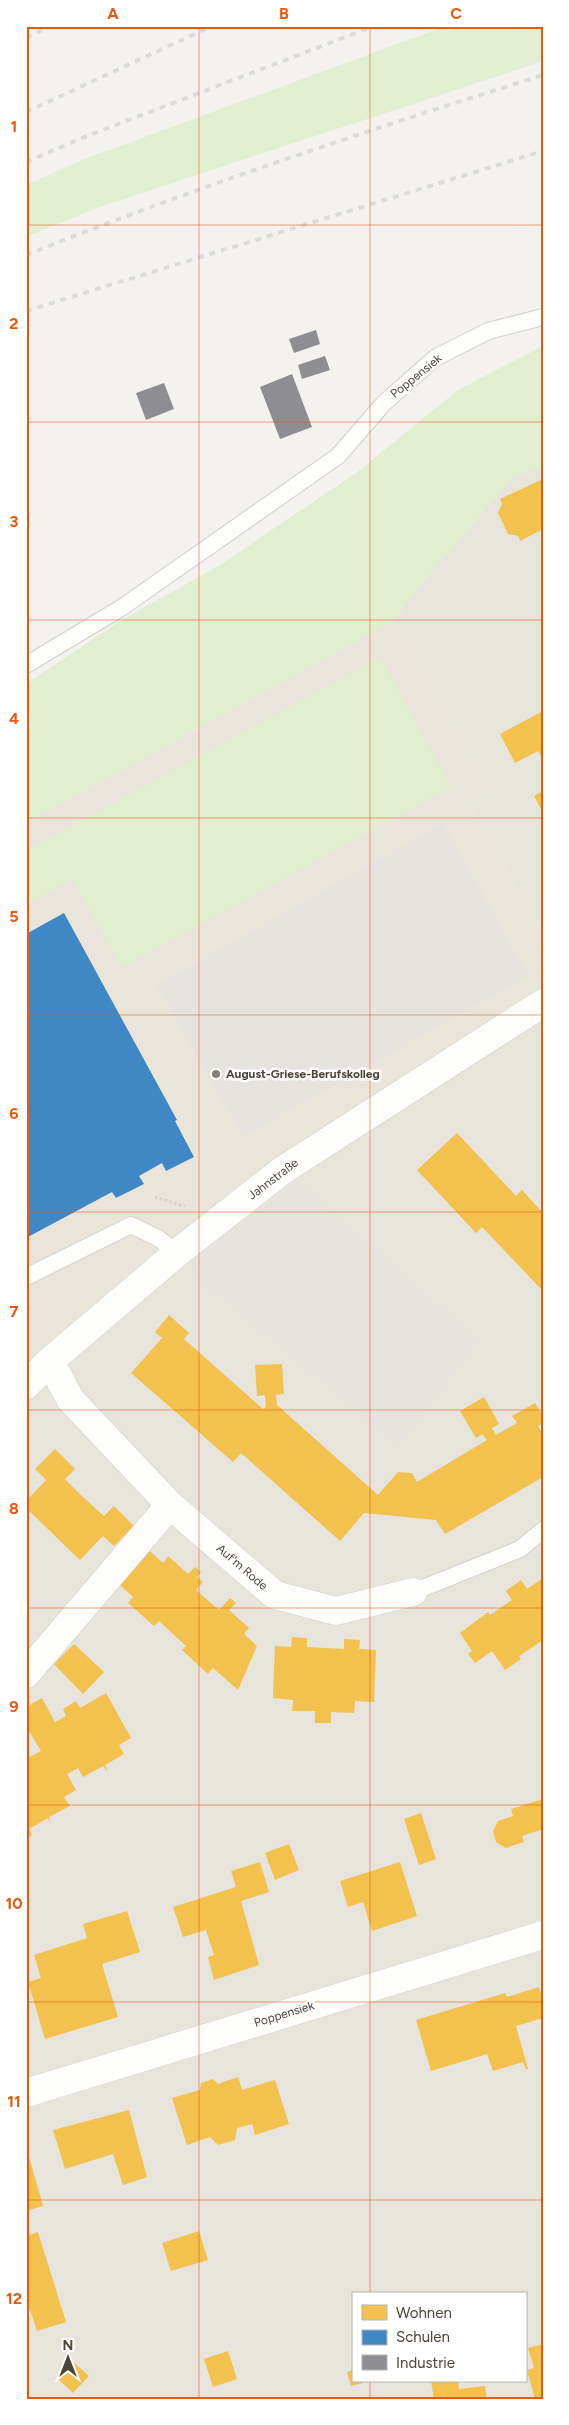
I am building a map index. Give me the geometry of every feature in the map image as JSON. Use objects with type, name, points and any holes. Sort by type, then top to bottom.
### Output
[{"type":"street","name":"Jahnstraße","points":[[26,1385],[50,1361],[177,1253],[283,1170],[543,1003]]},
{"type":"street","name":"Auf'm Rode","points":[[50,1361],[70,1399],[170,1505],[275,1596],[336,1611],[413,1592]]},
{"type":"street","points":[[26,1674],[170,1505]]},
{"type":"street","name":"Poppensiek","points":[[26,2093],[543,1935]]},
{"type":"lane","name":"Poppensiek","points":[[26,665],[121,608],[338,456],[384,403],[435,358],[488,331],[543,317]]},
{"type":"lane","points":[[26,1277],[131,1225],[158,1238],[177,1253]]},
{"type":"lane","points":[[413,1592],[520,1548],[543,1530]]},
{"type":"path","points":[[155,1197],[190,1208]]},
{"type":"shaded area","points":[[543,465],[543,934],[468,801],[488,789],[393,621],[424,581],[513,477]]},
{"type":"shaded area","name":"August-Griese-Berufskolleg","points":[[393,621],[489,789],[468,801],[543,934],[543,986],[270,1162],[178,1230],[26,1367],[26,823]]},
{"type":"shaded area","points":[[443,823],[529,976],[243,1137],[156,985]]},
{"type":"shaded area","points":[[543,986],[543,2399],[26,2399],[26,1367],[178,1230],[270,1162]]},
{"type":"shaded area","points":[[297,1181],[478,1340],[399,1446],[189,1270]]},
{"type":"green space","points":[[446,26],[543,26],[543,61],[97,208],[26,237],[26,185],[82,160]]},
{"type":"green space","points":[[543,346],[543,465],[513,477],[424,581],[393,621],[26,823],[26,684],[120,621],[220,565],[356,473],[458,390]]},
{"type":"green space","points":[[380,657],[451,787],[121,968],[73,879],[26,904],[26,851]]},
{"type":"building: Wohnen","points":[[543,479],[543,529],[520,541],[518,536],[508,534],[498,513],[502,504],[500,499]]},
{"type":"building: Wohnen","points":[[543,711],[543,760],[538,751],[515,763],[500,734]]},
{"type":"building: Wohnen","points":[[543,791],[543,813],[534,796]]},
{"type":"building: Wohnen","points":[[457,1133],[516,1196],[522,1190],[543,1213],[541,1289],[482,1227],[476,1233],[417,1170]]},
{"type":"building: Wohnen","points":[[169,1315],[189,1333],[184,1339],[263,1409],[266,1407],[265,1395],[257,1396],[255,1365],[282,1364],[284,1394],[276,1395],[277,1405],[378,1495],[398,1472],[412,1473],[417,1482],[487,1440],[482,1434],[476,1438],[460,1411],[484,1397],[499,1424],[492,1428],[496,1435],[517,1423],[512,1416],[535,1403],[543,1416],[543,1423],[538,1426],[543,1435],[543,1477],[445,1534],[436,1520],[364,1513],[340,1541],[241,1453],[233,1462],[131,1373],[162,1338],[155,1332]]},
{"type":"building: Wohnen","points":[[55,1449],[75,1469],[65,1479],[84,1498],[104,1516],[114,1506],[134,1526],[114,1546],[103,1536],[80,1560],[26,1508],[26,1501],[46,1480],[35,1469]]},
{"type":"building: Wohnen","points":[[150,1551],[163,1563],[168,1556],[188,1574],[195,1567],[201,1572],[197,1577],[203,1582],[196,1590],[219,1610],[230,1598],[236,1603],[229,1610],[249,1628],[244,1634],[257,1646],[238,1690],[213,1668],[208,1674],[182,1650],[186,1646],[159,1621],[154,1626],[128,1603],[133,1597],[120,1585]]},
{"type":"building: Wohnen","points":[[543,1578],[543,1640],[519,1656],[521,1659],[505,1670],[492,1651],[475,1663],[468,1654],[472,1651],[460,1633],[488,1612],[490,1615],[512,1600],[506,1591],[521,1580],[527,1589]]},
{"type":"building: Wohnen","points":[[292,1637],[307,1638],[307,1647],[344,1649],[344,1639],[360,1640],[359,1649],[376,1650],[374,1702],[355,1701],[354,1713],[331,1712],[331,1723],[315,1723],[315,1711],[292,1711],[293,1700],[273,1698],[275,1646],[291,1647]]},
{"type":"building: Wohnen","points":[[74,1644],[104,1672],[83,1694],[54,1664]]},
{"type":"building: Wohnen","points":[[106,1693],[131,1738],[119,1745],[124,1754],[105,1765],[108,1772],[103,1766],[83,1777],[78,1768],[67,1774],[76,1790],[64,1797],[70,1806],[49,1817],[51,1825],[48,1818],[29,1829],[32,1835],[26,1839],[26,1759],[41,1751],[26,1726],[26,1707],[42,1698],[55,1722],[66,1716],[63,1709],[76,1701],[80,1708]]},
{"type":"building: Wohnen","points":[[543,1799],[543,1829],[522,1836],[524,1842],[506,1848],[496,1842],[493,1831],[498,1821],[513,1816],[511,1809]]},
{"type":"building: Wohnen","points":[[421,1813],[436,1859],[419,1865],[404,1819]]},
{"type":"building: Wohnen","points":[[289,1844],[299,1870],[275,1880],[265,1853]]},
{"type":"building: Wohnen","points":[[260,1862],[269,1892],[241,1901],[259,1965],[214,1980],[208,1957],[214,1955],[206,1930],[183,1937],[173,1907],[236,1887],[231,1871]]},
{"type":"building: Wohnen","points":[[400,1862],[417,1916],[372,1931],[363,1902],[348,1907],[340,1881]]},
{"type":"building: Wohnen","points":[[127,1911],[140,1952],[102,1964],[118,2017],[45,2039],[28,1982],[41,1978],[34,1955],[87,1938],[83,1924]]},
{"type":"building: Wohnen","points":[[539,1987],[543,2001],[543,2018],[516,2026],[528,2069],[526,2069],[523,2062],[493,2071],[487,2054],[431,2071],[416,2020],[505,1993],[507,1997]]},
{"type":"building: Wohnen","points":[[238,2077],[242,2090],[275,2080],[289,2124],[255,2135],[252,2124],[237,2128],[235,2140],[218,2145],[210,2137],[187,2145],[172,2098],[200,2090],[201,2083],[213,2079],[218,2084]]},
{"type":"building: Wohnen","points":[[129,2110],[147,2177],[123,2185],[113,2154],[65,2169],[53,2130]]},
{"type":"building: Wohnen","points":[[26,2146],[43,2206],[26,2211]]},
{"type":"building: Wohnen","points":[[199,2231],[208,2260],[171,2271],[162,2243]]},
{"type":"building: Wohnen","points":[[38,2232],[66,2322],[37,2331],[26,2298],[26,2236]]},
{"type":"building: Wohnen","points":[[543,2344],[543,2399],[535,2399],[527,2370],[534,2368],[528,2348]]},
{"type":"building: Wohnen","points":[[228,2351],[237,2379],[213,2387],[204,2359]]},
{"type":"building: Wohnen","points":[[72,2361],[89,2376],[73,2393],[57,2378]]},
{"type":"building: Wohnen","points":[[352,2370],[352,2382],[363,2383],[351,2386],[347,2372]]},
{"type":"building: Wohnen","points":[[431,2382],[458,2382],[459,2389],[485,2386],[487,2399],[434,2399]]},
{"type":"building: Schulen","points":[[64,913],[177,1120],[175,1121],[194,1157],[166,1171],[162,1163],[139,1176],[144,1184],[116,1198],[112,1192],[26,1238],[26,934]]},
{"type":"building: Industrie","points":[[316,330],[320,344],[294,353],[289,339]]},
{"type":"building: Industrie","points":[[325,356],[330,370],[302,379],[298,365]]},
{"type":"building: Industrie","points":[[292,374],[312,427],[280,439],[260,387]]},
{"type":"building: Industrie","points":[[164,383],[174,409],[146,420],[136,393]]},
{"type":"railway","points":[[26,38],[50,26]]},
{"type":"railway","points":[[26,112],[212,26]]},
{"type":"railway","points":[[26,162],[87,136],[374,26]]},
{"type":"railway","points":[[26,255],[154,206],[283,160],[543,75]]},
{"type":"railway","points":[[26,311],[543,151]]},
{"type":"place","name":"August-Griese-Berufskolleg","points":[[216,1074]]}]
